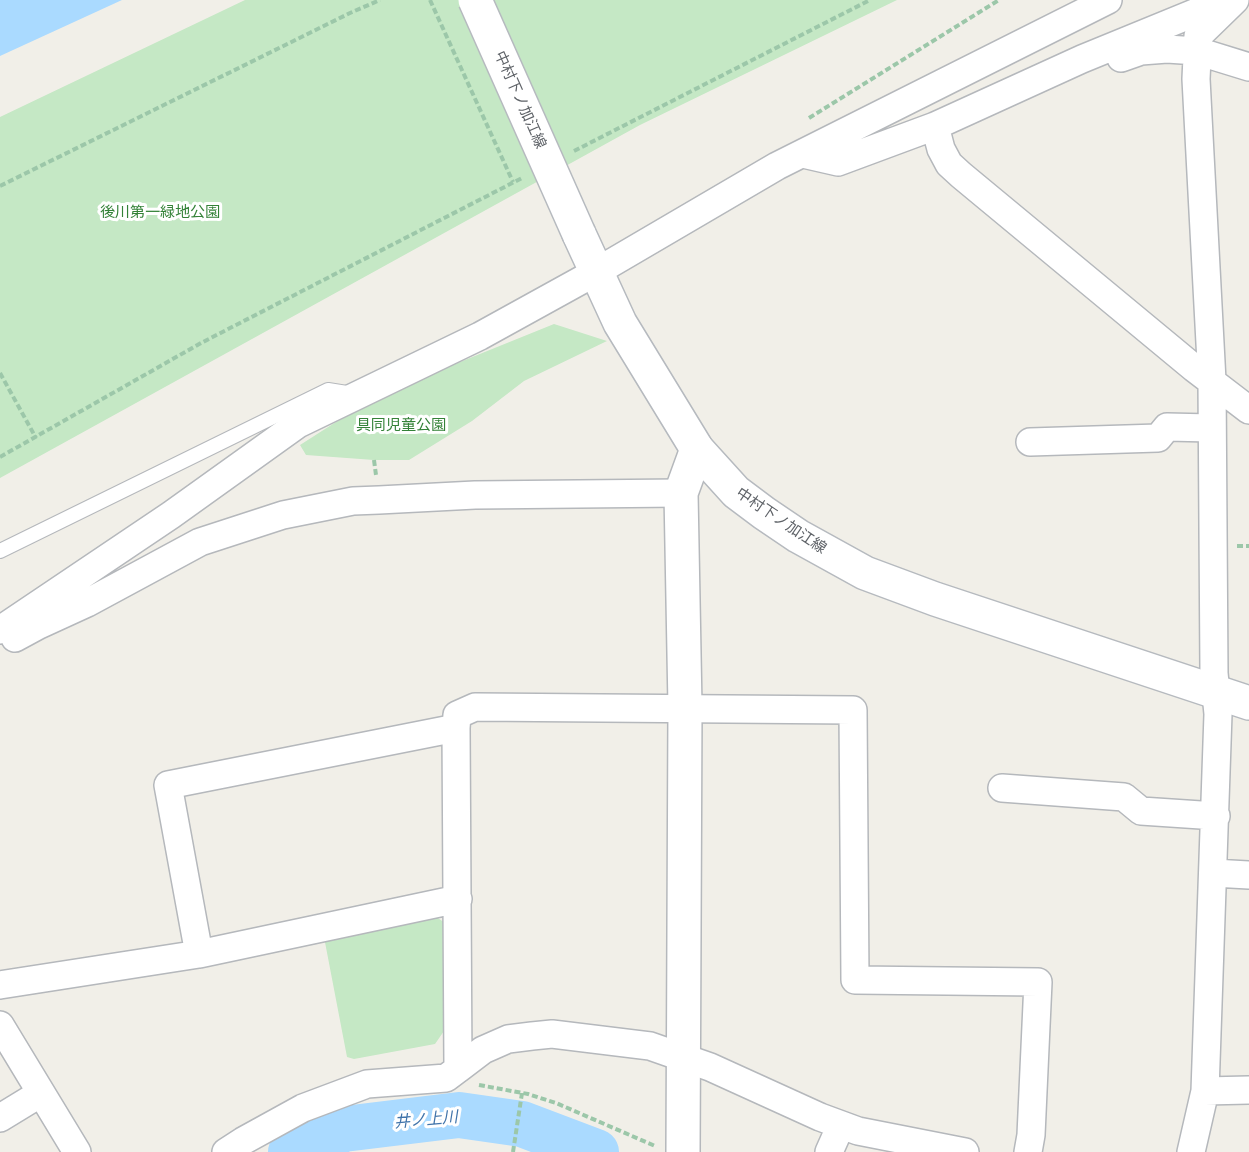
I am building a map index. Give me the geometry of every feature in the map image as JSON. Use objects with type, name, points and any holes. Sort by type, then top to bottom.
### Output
[{"type":"main road","name":"中村下ノ加江線","points":[[475,0],[620,323],[697,449],[736,492],[798,536],[865,573],[935,599],[1249,704]]},
{"type":"main road","points":[[683,1152],[685,707],[681,493],[697,449]]},
{"type":"street","points":[[0,630],[171,515],[298,424],[480,336],[596,272],[777,166],[1108,0]]},
{"type":"street","points":[[803,154],[838,162],[935,126],[1082,59],[1227,0]]},
{"type":"street","points":[[1191,1152],[1205,1091],[1216,816],[1217,693],[1214,673],[1212,381],[1196,79],[1197,51],[1198,36],[1235,0]]},
{"type":"street","points":[[1082,59],[1101,64],[1141,51],[1167,49],[1197,51],[1249,67]]},
{"type":"street","points":[[935,126],[941,149],[949,164],[961,175],[1249,410]]},
{"type":"street","points":[[1030,442],[1158,438],[1167,427],[1211,428]]},
{"type":"street","points":[[0,646],[87,603],[200,542],[284,515],[353,501],[475,495],[681,493]]},
{"type":"street","points":[[458,1069],[457,715],[476,707],[853,710],[855,980],[1038,982],[1031,1135],[1028,1152]]},
{"type":"street","points":[[198,954],[168,785],[456,728]]},
{"type":"street","points":[[1002,788],[1124,797],[1141,811],[1216,816]]},
{"type":"street","points":[[1214,873],[1249,875]]},
{"type":"street","points":[[0,985],[198,954],[458,899]]},
{"type":"street","points":[[0,1025],[77,1152]]},
{"type":"street","points":[[226,1152],[303,1108],[367,1084],[446,1078],[483,1050],[508,1039],[552,1034],[650,1046],[685,1057],[840,1125],[858,1131],[965,1152]]},
{"type":"street","points":[[1205,1091],[1249,1090]]},
{"type":"street","points":[[0,1118],[41,1093]]},
{"type":"street","points":[[829,1152],[840,1125]]},
{"type":"lane","points":[[0,551],[328,390],[358,395]]},
{"type":"path","points":[[0,186],[380,0]]},
{"type":"path","points":[[430,0],[513,183]]},
{"type":"path","points":[[566,156],[870,0]]},
{"type":"path","points":[[800,123],[999,0]]},
{"type":"path","points":[[0,457],[201,343],[524,177]]},
{"type":"path","points":[[0,373],[36,438]]},
{"type":"path","points":[[458,1069],[463,1078],[471,1084],[522,1093],[556,1103],[656,1146],[663,1152]]},
{"type":"path","points":[[513,1152],[522,1093]]},
{"type":"green space","name":"後川第一緑地公園","points":[[245,0],[897,0],[640,125],[0,478],[0,117]]},
{"type":"green space","name":"具同児童公園","points":[[554,324],[607,341],[524,381],[472,421],[409,460],[306,455],[300,445],[336,422],[418,379]]},
{"type":"green space","points":[[435,916],[445,923],[444,1031],[435,1044],[354,1059],[347,1057],[324,937]]},
{"type":"water","points":[[0,0],[122,0],[0,56]]},
{"type":"waterway","name":"井ノ上川","points":[[291,1152],[344,1129],[459,1115],[522,1124],[596,1152]]}]
